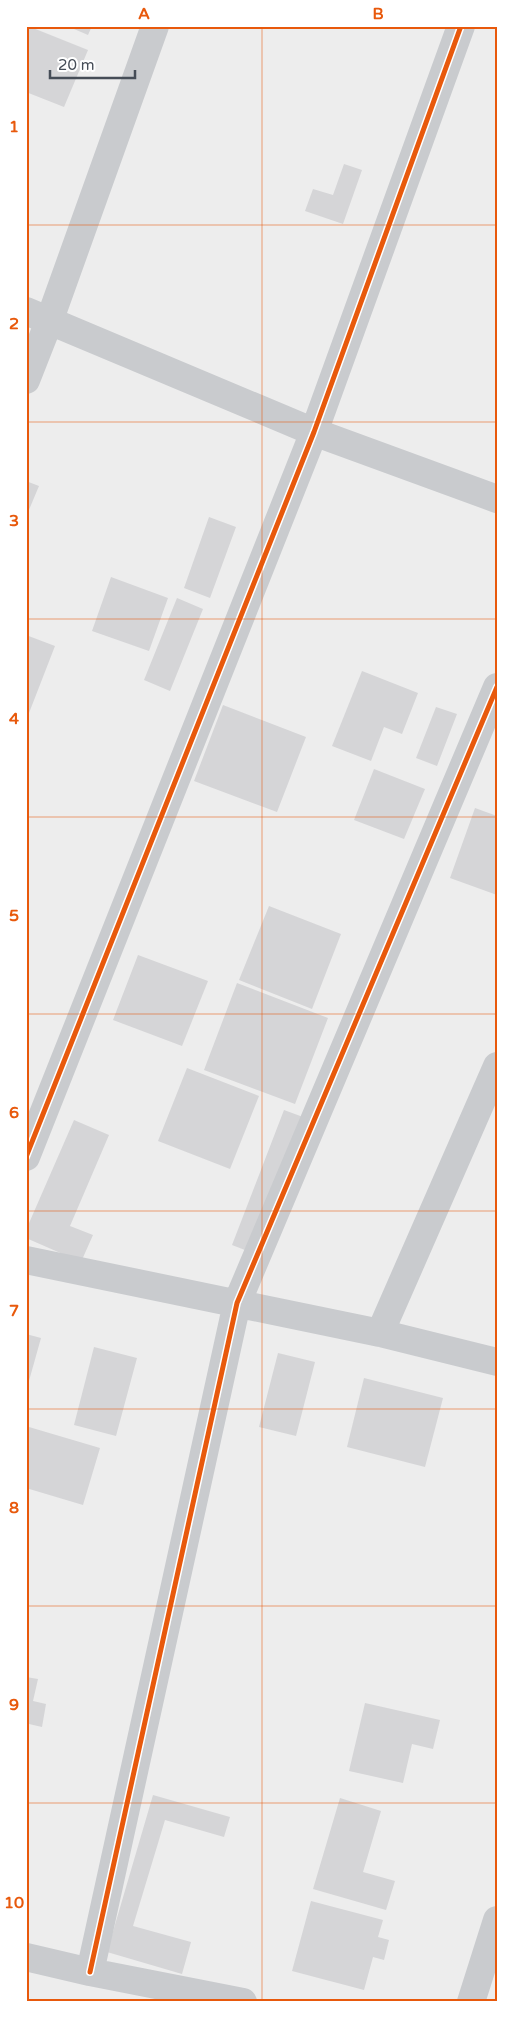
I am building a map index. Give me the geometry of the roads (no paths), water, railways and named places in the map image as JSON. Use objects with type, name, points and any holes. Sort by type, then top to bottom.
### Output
[{"type":"street","points":[[26,380],[38,315],[155,26]]},
{"type":"street","points":[[26,1157],[314,432],[461,26]]},
{"type":"street","points":[[38,315],[314,432],[497,499]]},
{"type":"street","points":[[90,1972],[237,1303],[497,687]]},
{"type":"street","points":[[380,1333],[497,1066]]},
{"type":"street","points":[[26,1260],[380,1333],[497,1362]]},
{"type":"street","points":[[470,2002],[497,1920]]},
{"type":"street","points":[[26,1957],[90,1972],[243,2002]]}]
